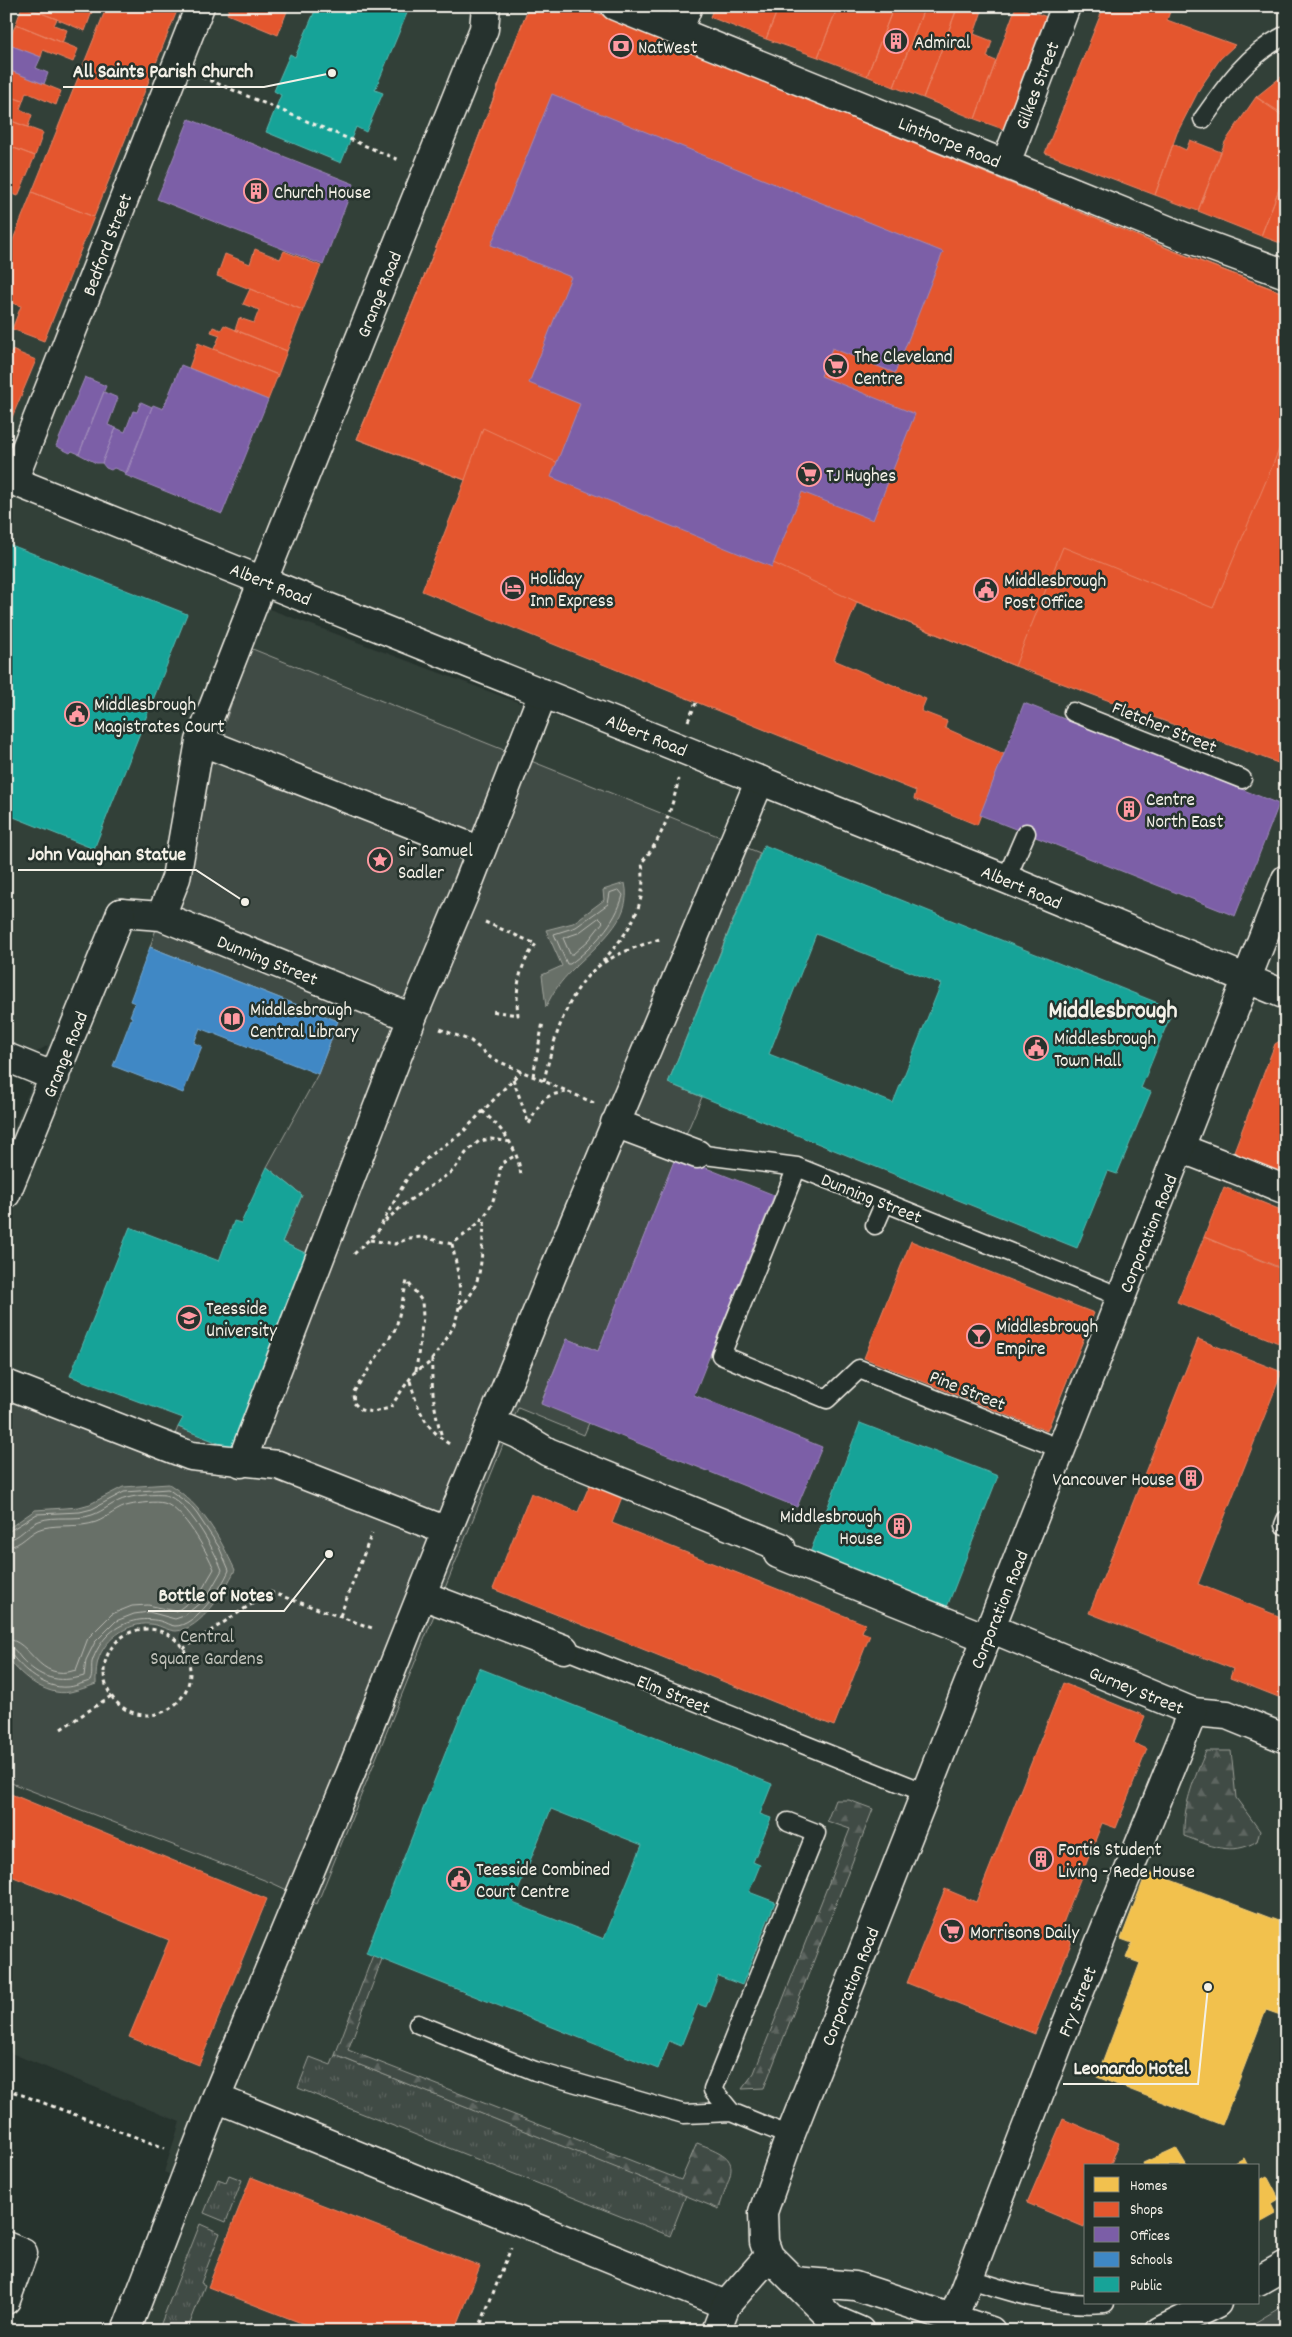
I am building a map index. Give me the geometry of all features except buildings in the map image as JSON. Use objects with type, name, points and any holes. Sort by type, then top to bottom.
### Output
[{"type":"street","name":"Bedford Street","points":[[10,480],[200,6]]},
{"type":"street","name":"Grange Road","points":[[161,916],[176,878],[200,741],[484,29],[486,6]]},
{"type":"street","name":"Linthorpe Road","points":[[616,6],[1185,237],[1286,274]]},
{"type":"street","points":[[678,32],[688,6]]},
{"type":"street","name":"Gilkes Street","points":[[1006,163],[1066,6]]},
{"type":"street","name":"Albert Road","points":[[10,480],[687,750],[1286,995]]},
{"type":"street","points":[[241,1463],[412,1018],[481,851],[543,693]]},
{"type":"street","points":[[200,741],[481,851]]},
{"type":"street","points":[[126,2331],[216,2098],[404,1640],[446,1531],[760,780]]},
{"type":"street","name":"Corporation Road","points":[[769,2256],[764,2242],[763,2212],[790,2136],[1286,879]]},
{"type":"street","name":"Grange Road","points":[[6,1194],[56,1077],[121,913]]},
{"type":"street","name":"Dunning Street","points":[[121,913],[161,916],[412,1018]]},
{"type":"street","points":[[6,1057],[56,1077]]},
{"type":"street","name":"Dunning Street","points":[[615,1123],[697,1154]]},
{"type":"street","points":[[1180,1148],[1286,1190]]},
{"type":"street","points":[[6,1384],[191,1456],[241,1463],[278,1465],[446,1531]]},
{"type":"street","name":"Gurney Street","points":[[492,1423],[518,1434],[548,1452],[781,1547],[778,1554],[1194,1712],[1227,1715],[1286,1739]]},
{"type":"street","name":"Elm Street","points":[[422,1595],[564,1649]]},
{"type":"street","name":"Fry Street","points":[[954,2320],[968,2278],[1058,2045],[1194,1712]]},
{"type":"street","points":[[216,2098],[726,2305]]},
{"type":"street","points":[[6,2246],[22,2254],[6,2300]]},
{"type":"street","points":[[716,2331],[726,2305],[769,2256],[832,2319],[860,2331]]},
{"type":"street","points":[[1260,2280],[1286,2266]]},
{"type":"street","points":[[794,2281],[855,2286],[990,2331]]},
{"type":"street","points":[[1160,2331],[1215,2304]]},
{"type":"lane","points":[[1203,119],[1231,79],[1255,54],[1286,34]]},
{"type":"lane","name":"Fletcher Street","points":[[1073,712],[1242,779]]},
{"type":"lane","points":[[1006,879],[1026,833]]},
{"type":"lane","name":"Dunning Street","points":[[697,1154],[797,1167],[1122,1297]]},
{"type":"lane","name":"Pine Street","points":[[797,1167],[721,1355],[817,1387],[827,1399],[860,1369],[1061,1449]]},
{"type":"lane","points":[[875,1225],[885,1202]]},
{"type":"lane","name":"Elm Street","points":[[564,1649],[926,1793]]},
{"type":"lane","points":[[731,2112],[713,2090],[816,1833],[788,1822]]},
{"type":"lane","points":[[418,2024],[535,2071],[684,2114],[731,2112],[790,2136]]},
{"type":"lane","points":[[968,2278],[1037,2299],[1082,2305],[1094,2304]]},
{"type":"path","points":[[176,66],[427,171]]},
{"type":"path","points":[[544,1081],[550,1053],[566,1009],[588,978],[622,939],[639,911],[644,883],[642,862],[653,849],[669,817],[687,750]]},
{"type":"path","points":[[457,910],[536,944],[524,960],[515,994],[518,1015],[491,1011]]},
{"type":"path","points":[[601,964],[646,944],[699,927]]},
{"type":"path","points":[[412,1018],[471,1041],[491,1058],[594,1103],[615,1123]]},
{"type":"path","points":[[533,1076],[543,1022]]},
{"type":"path","points":[[349,1258],[370,1240],[382,1224],[409,1175],[433,1154],[462,1134],[521,1071]]},
{"type":"path","points":[[513,1079],[529,1124],[540,1102],[552,1094],[570,1092]]},
{"type":"path","points":[[482,1112],[499,1125],[511,1142],[521,1176]]},
{"type":"path","points":[[382,1224],[407,1202],[453,1171],[466,1153],[479,1141],[491,1139],[511,1142]]},
{"type":"path","points":[[460,1308],[472,1296],[479,1277],[486,1218],[494,1198],[501,1164],[516,1155]]},
{"type":"path","points":[[452,1244],[486,1218]]},
{"type":"path","points":[[370,1240],[394,1244],[410,1238],[422,1237],[452,1244]]},
{"type":"path","points":[[416,1371],[423,1317],[422,1301],[407,1281],[396,1328],[353,1393],[354,1403],[360,1410],[373,1412],[390,1408],[416,1371],[428,1364],[450,1333],[460,1308],[462,1290],[452,1244]]},
{"type":"path","points":[[432,1358],[431,1381],[436,1415],[442,1438]]},
{"type":"path","points":[[410,1380],[419,1413],[432,1430],[476,1461]]},
{"type":"path","points":[[340,1616],[383,1505]]},
{"type":"path","points":[[183,1649],[270,1592],[404,1640]]},
{"type":"path","points":[[150,1629],[163,1632],[174,1639],[183,1649],[189,1663],[189,1678],[185,1692],[176,1704],[163,1712],[149,1715],[134,1713],[121,1706],[111,1696],[105,1683],[103,1670],[113,1645],[124,1636],[136,1630],[150,1629]]},
{"type":"path","points":[[61,1729],[111,1696]]},
{"type":"path","points":[[6,2089],[193,2160]]},
{"type":"path","points":[[478,2331],[521,2222]]},
{"type":"shaded area","points":[[6,6],[1286,6],[1286,1600],[1254,1677],[1286,1690],[1286,2304],[1241,2331],[109,2331],[173,2176],[164,2172],[180,2122],[6,2051],[6,1147],[48,1045],[34,1054],[6,1048]],"holes":[[[263,580],[817,804],[552,715],[245,600]]]},
{"type":"green space","name":"Central Square Gardens","points":[[250,648],[760,853],[668,1083],[702,1097],[598,1351],[567,1339],[541,1403],[589,1423],[584,1435],[518,1408],[317,1904],[272,1883],[6,1781],[6,1373],[172,1442],[178,1427],[236,1449],[309,1255],[282,1242],[302,1195],[267,1167],[318,1074],[338,1021],[150,947]]},
{"type":"green space","points":[[1206,1751],[1231,1751],[1236,1798],[1260,1831],[1257,1841],[1248,1846],[1230,1849],[1220,1848],[1184,1836],[1187,1802]]},
{"type":"green space","points":[[835,1800],[849,1800],[873,1809],[764,2088],[742,2089],[754,2073],[850,1829],[827,1821]]},
{"type":"green space","points":[[373,1955],[382,1959],[348,2050],[681,2180],[697,2143],[712,2149],[723,2154],[731,2166],[719,2209],[335,2055]]},
{"type":"green space","points":[[335,2055],[686,2195],[670,2236],[298,2088],[310,2057],[331,2065]]},
{"type":"green space","points":[[229,2175],[242,2180],[226,2222],[204,2213],[218,2179],[226,2182]]},
{"type":"green space","points":[[200,2224],[220,2233],[201,2283],[205,2285],[187,2331],[158,2331]]},
{"type":"green space","points":[[1286,2304],[1286,2331],[1241,2331]]},
{"type":"water","points":[[625,883],[624,909],[618,921],[601,942],[564,978],[546,1007],[542,975],[562,966],[546,930],[573,923],[604,900],[603,890]]},
{"type":"water","points":[[169,1484],[181,1492],[200,1511],[216,1533],[235,1570],[219,1598],[203,1617],[185,1629],[173,1631],[153,1624],[141,1624],[116,1635],[109,1641],[99,1656],[96,1684],[61,1693],[51,1691],[33,1682],[17,1669],[6,1654],[6,1530],[35,1510],[79,1507],[90,1504],[123,1487]]},
{"type":"place","name":"Admiral","points":[[896,41]]},
{"type":"place","name":"NatWest","points":[[621,46]]},
{"type":"place","name":"All Saints Parish Church","points":[[332,73]]},
{"type":"place","name":"Church House","points":[[256,191]]},
{"type":"place","name":"The Cleveland Centre","points":[[836,366]]},
{"type":"place","name":"TJ Hughes","points":[[809,474]]},
{"type":"place","name":"Holiday Inn Express","points":[[513,588]]},
{"type":"place","name":"Middlesbrough Post Office","points":[[986,590]]},
{"type":"place","name":"Middlesbrough Magistrates Court","points":[[77,714]]},
{"type":"place","name":"Centre North East","points":[[1129,809]]},
{"type":"place","name":"Sir Samuel Sadler","points":[[380,860]]},
{"type":"place","name":"John Vaughan Statue","points":[[245,902]]},
{"type":"place","name":"Middlesbrough Central Library","points":[[232,1019]]},
{"type":"place","name":"Middlesbrough Town Hall","points":[[1036,1048]]},
{"type":"place","name":"Teesside University","points":[[189,1318]]},
{"type":"place","name":"Middlesbrough Empire","points":[[979,1336]]},
{"type":"place","name":"Vancouver House","points":[[1191,1478]]},
{"type":"place","name":"Middlesbrough House","points":[[899,1526]]},
{"type":"place","name":"Bottle of Notes","points":[[329,1554]]},
{"type":"place","name":"Fortis Student Living - Rede House","points":[[1041,1859]]},
{"type":"place","name":"Teesside Combined Court Centre","points":[[459,1879]]},
{"type":"place","name":"Morrisons Daily","points":[[952,1931]]},
{"type":"place","name":"Leonardo Hotel","points":[[1208,1987]]},
{"type":"district","name":"Middlesbrough","points":[[1113,1009]]}]
